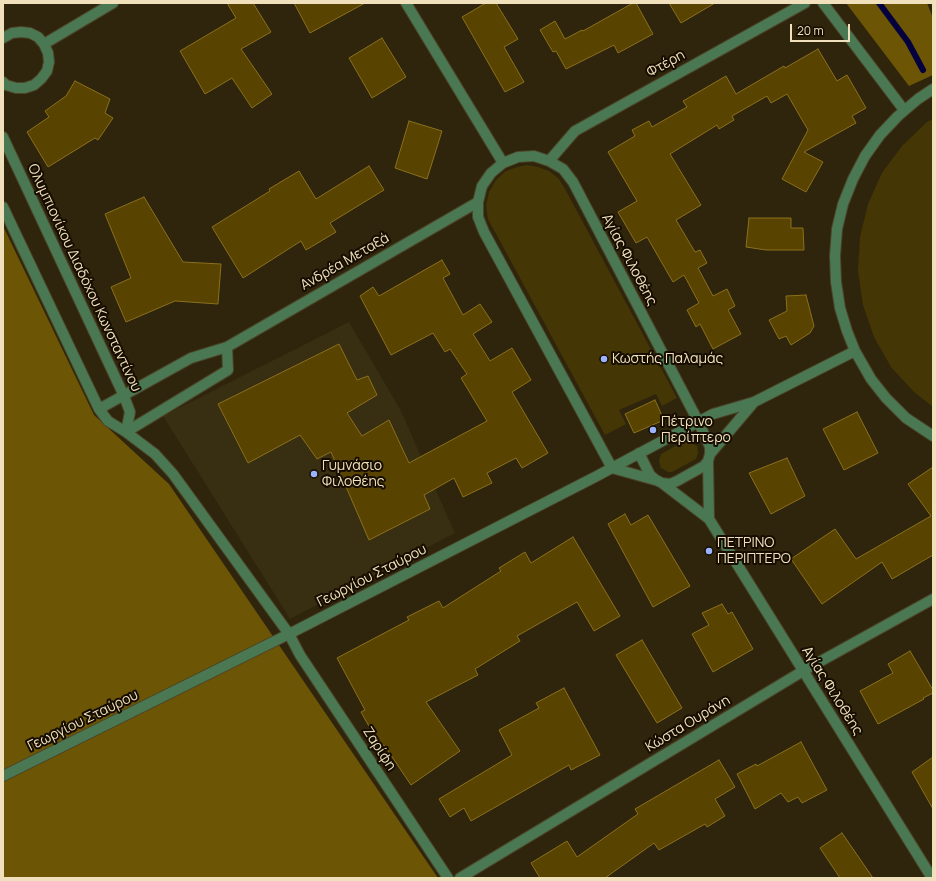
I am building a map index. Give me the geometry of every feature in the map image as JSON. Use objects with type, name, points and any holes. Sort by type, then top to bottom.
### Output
[{"type":"street","points":[[44,44],[113,3]]},
{"type":"street","points":[[406,3],[503,162]]},
{"type":"street","name":"Φτέρη","points":[[549,161],[575,131],[805,3]]},
{"type":"street","points":[[823,3],[904,110]]},
{"type":"street","points":[[3,38],[12,33],[21,32],[30,33],[38,37],[44,44],[48,53],[49,62],[47,72],[34,85],[25,88],[16,88],[6,85],[3,82]]},
{"type":"street","points":[[933,89],[904,110],[880,135],[865,156],[853,179],[843,204],[837,229],[835,256],[836,282],[840,308],[846,331],[855,351],[871,379],[886,398],[906,418],[933,436]]},
{"type":"street","name":"Ολυμπιονίκου Διαδόχου Κωνσταντίνου","points":[[3,138],[124,396],[130,412],[126,432]]},
{"type":"street","name":"Αγίας Φιλοθέης","points":[[612,468],[484,232],[478,217],[478,202],[482,186],[491,173],[503,162],[518,157],[534,156],[549,161],[563,169],[573,182],[698,422],[710,448],[709,458]]},
{"type":"street","name":"Ανδρέα Μεταξά","points":[[99,409],[190,358],[227,347],[478,202]]},
{"type":"street","points":[[3,207],[99,409],[108,421],[126,432],[155,454],[173,474],[289,634]]},
{"type":"street","points":[[126,432],[228,370],[227,347]]},
{"type":"street","name":"Γεωργίου Σταύρου","points":[[3,776],[289,634],[714,414],[754,402],[855,351]]},
{"type":"street","name":"Γεωργίου Σταύρου","points":[[659,482],[670,484],[698,471],[704,466],[754,402]]},
{"type":"street","points":[[639,453],[650,475],[659,482]]},
{"type":"street","points":[[709,458],[709,519]]},
{"type":"street","points":[[612,468],[659,482]]},
{"type":"street","name":"Αγίας Φιλοθέης","points":[[659,482],[709,519],[932,878]]},
{"type":"street","name":"Κώστα Ουράνη","points":[[460,878],[803,670],[933,599]]},
{"type":"street","name":"Ζαρίφη","points":[[289,634],[300,655],[448,878]]},
{"type":"shaded area","points":[[846,3],[927,3],[933,18],[933,75],[909,86]]},
{"type":"shaded area","points":[[933,119],[933,407],[914,392],[891,367],[874,337],[863,305],[858,271],[860,237],[868,204],[882,173],[902,146],[927,122]]},
{"type":"shaded area","points":[[527,165],[549,171],[558,178],[564,187],[677,398],[662,406],[656,394],[619,410],[626,424],[605,435],[488,219],[486,205],[489,192],[496,180],[506,171]]},
{"type":"shaded area","points":[[3,226],[94,415],[169,484],[438,878],[3,878]]},
{"type":"shaded area","name":"Γυμνάσιο Φιλοθέης","points":[[349,322],[400,409],[455,533],[290,619],[163,416]]},
{"type":"shaded area","points":[[688,441],[697,446],[698,453],[696,459],[672,472],[668,472],[661,468],[659,461],[661,454],[681,443]]},
{"type":"building","points":[[227,3],[253,3],[271,32],[241,49],[272,94],[252,108],[232,78],[205,94],[180,51],[236,18]]},
{"type":"building","points":[[294,3],[365,3],[310,33]]},
{"type":"building","points":[[486,3],[496,3],[518,39],[504,47],[524,82],[505,92],[462,17]]},
{"type":"building","points":[[633,3],[636,3],[653,34],[618,53],[614,45],[566,69],[556,51],[553,52],[540,30],[555,21],[565,39],[582,30],[583,31]]},
{"type":"building","points":[[669,3],[715,3],[681,23]]},
{"type":"building","points":[[382,38],[406,77],[372,98],[349,58]]},
{"type":"building","points":[[818,49],[837,81],[847,75],[866,108],[852,116],[856,123],[804,152],[823,162],[806,192],[782,179],[808,130],[787,94],[771,103],[767,96],[732,116],[734,120],[719,129],[717,125],[670,154],[701,205],[676,220],[695,252],[700,250],[707,263],[698,268],[713,296],[727,289],[735,306],[728,310],[741,334],[713,349],[700,324],[696,327],[687,310],[699,303],[684,275],[673,282],[647,237],[636,243],[618,212],[637,201],[608,152],[635,136],[632,130],[649,121],[652,127],[687,107],[683,101],[726,76],[736,94],[784,66],[785,68]]},
{"type":"building","points":[[75,81],[110,99],[105,113],[113,118],[98,140],[95,138],[48,167],[27,132],[49,117],[45,111],[66,96]]},
{"type":"building","points":[[409,121],[442,131],[427,179],[395,168]]},
{"type":"building","points":[[369,166],[384,190],[330,223],[336,232],[306,250],[301,241],[243,278],[212,227],[299,171],[316,199]]},
{"type":"building","points":[[144,197],[183,262],[221,264],[218,304],[175,301],[126,322],[111,287],[131,278],[105,214]]},
{"type":"building","points":[[749,218],[791,218],[791,228],[803,228],[804,250],[766,250],[746,247]]},
{"type":"building","points":[[442,260],[450,274],[443,278],[463,315],[480,304],[492,322],[473,334],[490,361],[512,348],[531,380],[512,392],[548,453],[522,468],[516,458],[487,473],[492,483],[463,497],[454,478],[424,495],[430,509],[369,540],[331,452],[317,459],[300,435],[248,463],[218,404],[339,344],[357,380],[368,376],[377,395],[347,413],[362,436],[389,420],[409,463],[487,421],[461,378],[467,374],[450,349],[445,352],[433,333],[391,355],[360,296],[373,287],[379,296]]},
{"type":"building","points":[[806,295],[814,326],[810,333],[791,345],[786,336],[779,339],[769,320],[787,311],[786,296]]},
{"type":"building","points":[[655,400],[664,420],[634,433],[625,414]]},
{"type":"building","points":[[857,412],[878,453],[844,470],[823,429]]},
{"type":"building","points":[[787,458],[805,496],[771,514],[749,473]]},
{"type":"building","points":[[933,467],[933,555],[892,579],[882,562],[822,604],[791,559],[835,529],[856,559],[931,516],[908,484]]},
{"type":"building","points":[[625,514],[631,525],[648,515],[690,586],[653,607],[608,524]]},
{"type":"building","points":[[573,537],[620,616],[594,631],[577,602],[517,636],[520,641],[475,669],[478,675],[426,702],[460,751],[411,785],[384,745],[380,746],[361,712],[365,710],[337,658],[409,620],[407,617],[439,601],[443,608],[501,571],[499,568],[525,552],[531,563]]},
{"type":"building","points":[[722,604],[728,614],[732,612],[753,649],[713,672],[692,634],[709,625],[702,613]]},
{"type":"building","points":[[642,640],[682,708],[657,723],[616,655]]},
{"type":"building","points":[[910,651],[933,690],[933,693],[878,724],[860,691],[893,673],[888,664]]},
{"type":"building","points":[[564,688],[600,755],[571,770],[569,765],[471,821],[464,808],[450,817],[439,799],[512,755],[499,730],[539,708],[536,703]]},
{"type":"building","points":[[801,742],[827,790],[802,803],[798,797],[788,802],[781,793],[755,809],[737,774],[756,764],[757,766]]},
{"type":"building","points":[[933,757],[933,809],[912,772]]},
{"type":"building","points":[[719,760],[735,787],[715,799],[725,816],[707,827],[705,824],[659,850],[654,843],[605,878],[540,878],[531,863],[567,841],[577,857],[638,814],[635,809]]},
{"type":"building","points":[[842,833],[873,878],[840,878],[820,848]]},
{"type":"waterway","points":[[879,3],[908,42],[923,70]]},
{"type":"place","name":"Κωστής Παλαμάς","points":[[604,359]]},
{"type":"place","name":"Πέτρινο Περίπτερο","points":[[653,430]]},
{"type":"place","name":"Γυμνάσιο Φιλοθέης","points":[[314,474]]},
{"type":"place","name":"ΠΕΤΡΙΝΟ ΠΕΡΙΠΤΕΡΟ","points":[[709,551]]}]
